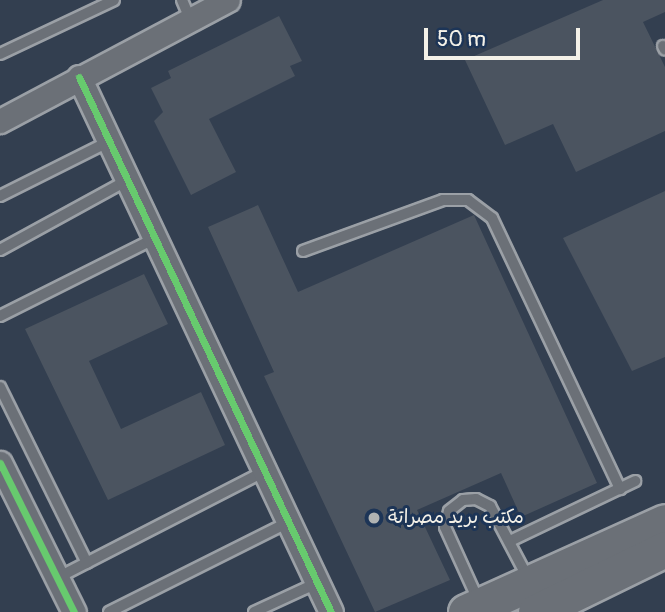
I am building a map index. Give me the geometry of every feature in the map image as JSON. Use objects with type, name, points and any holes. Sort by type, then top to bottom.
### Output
[{"type":"main road","points":[[533,597],[665,522]]},
{"type":"main road","points":[[473,609],[533,597],[665,549]]},
{"type":"street","points":[[0,121],[79,77],[186,10],[228,0]]},
{"type":"street","points":[[79,77],[331,612]]},
{"type":"street","points":[[0,463],[74,612]]},
{"type":"lane","points":[[0,54],[114,0]]},
{"type":"lane","points":[[0,196],[110,141]]},
{"type":"lane","points":[[0,250],[128,180]]},
{"type":"lane","points":[[303,251],[443,200],[468,200],[492,218],[620,489]]},
{"type":"lane","points":[[0,316],[156,238]]},
{"type":"lane","points":[[0,387],[87,563]]},
{"type":"lane","points":[[57,578],[265,471]]},
{"type":"lane","points":[[510,541],[635,481]]},
{"type":"lane","points":[[473,609],[445,527],[449,511],[463,500],[476,499],[490,506],[510,541],[533,597]]},
{"type":"lane","points":[[108,612],[289,522]]},
{"type":"lane","points":[[254,612],[317,583]]},
{"type":"building","points":[[603,0],[665,0],[665,12],[643,22],[665,67],[665,131],[576,172],[553,124],[505,145],[465,60]]},
{"type":"building","points":[[279,16],[302,61],[290,66],[295,76],[209,119],[236,172],[191,195],[154,121],[163,112],[151,88],[171,78],[168,71]]},
{"type":"building","points":[[665,191],[665,357],[632,371],[563,238]]},
{"type":"building","points":[[258,205],[298,292],[474,215],[597,483],[521,517],[501,473],[417,510],[450,580],[375,612],[264,376],[274,372],[208,227]]},
{"type":"building","points":[[144,274],[168,324],[89,361],[121,429],[201,392],[225,445],[108,500],[25,329]]},
{"type":"cycle path","points":[[79,77],[331,612]]},
{"type":"cycle path","points":[[0,463],[74,612]]},
{"type":"place","name":"مكتب بريد مصراتة","points":[[374,518]]}]
